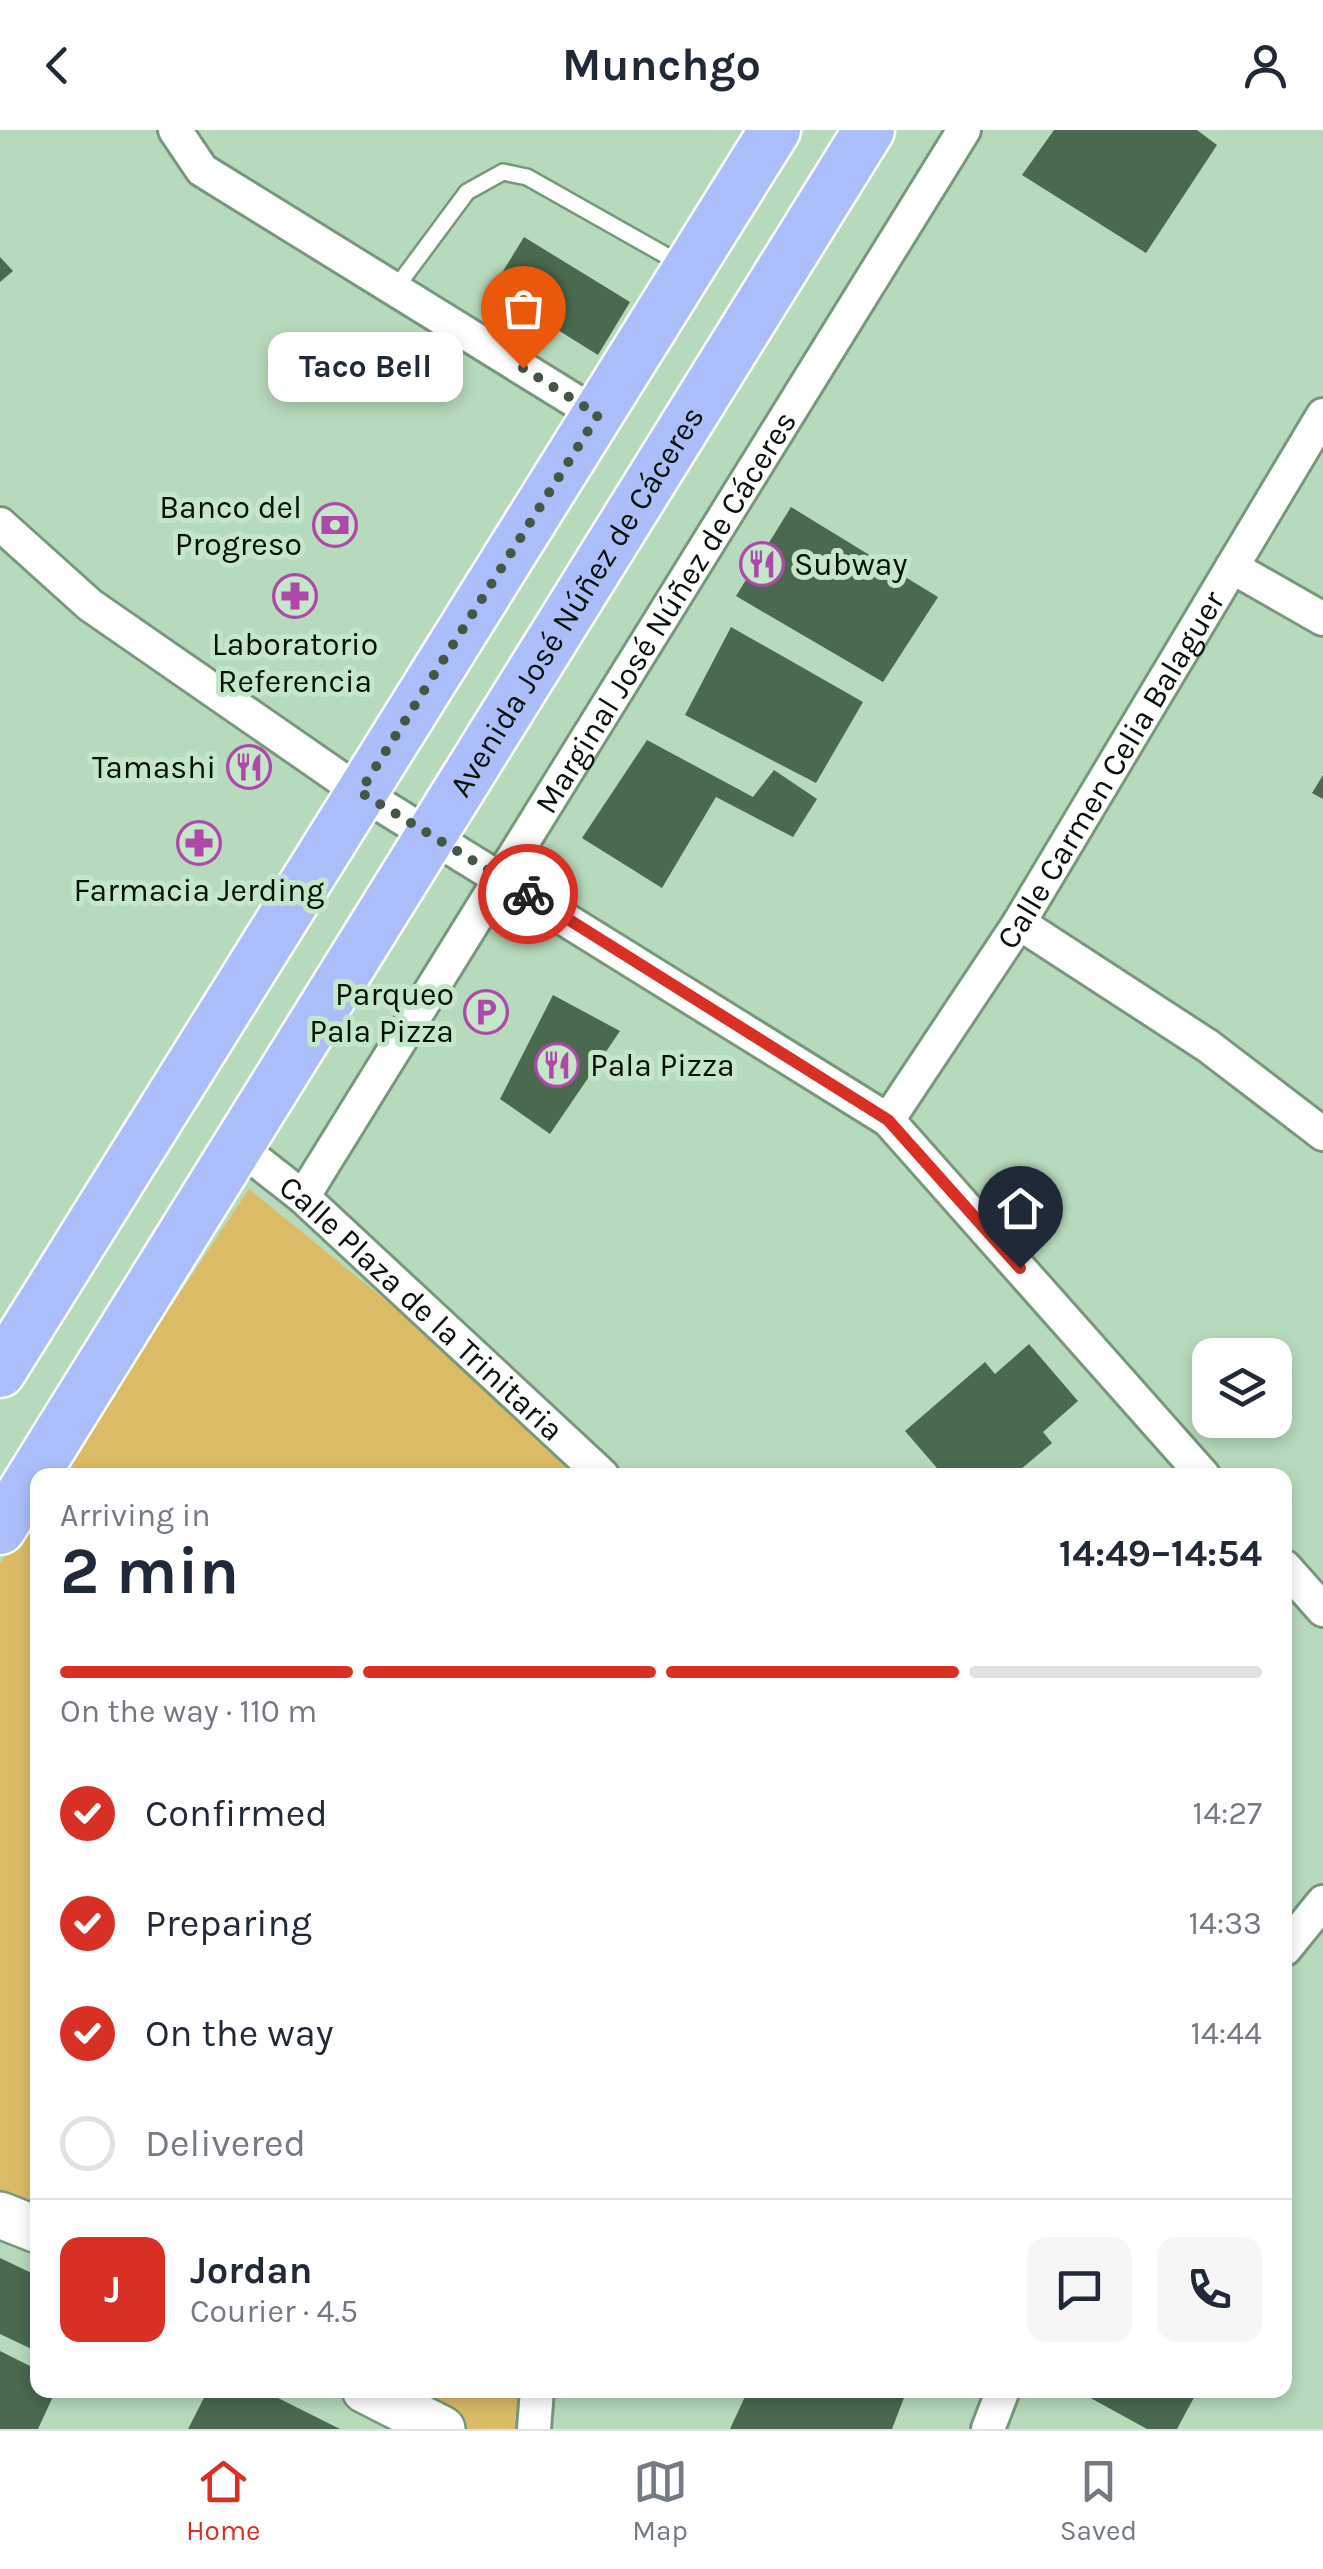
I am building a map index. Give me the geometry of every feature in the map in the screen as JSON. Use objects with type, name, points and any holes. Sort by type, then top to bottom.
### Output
[{"type":"main road","points":[[0,1372],[775,130]]},
{"type":"main road","name":"Avenida José Núñez de Cáceres","points":[[38,1468],[869,130]]},
{"type":"main road","name":"Avenida José Núñez de Cáceres","points":[[0,1530],[30,1482]]},
{"type":"street","points":[[175,130],[202,170],[598,415]]},
{"type":"street","name":"Marginal José Núñez de Cáceres","points":[[303,1197],[964,130]]},
{"type":"street","name":"Calle Carmen Celia Balaguer","points":[[888,1120],[1019,923],[1323,415]]},
{"type":"street","points":[[0,524],[90,605],[360,792],[888,1120],[1197,1468]]},
{"type":"street","points":[[1232,567],[1323,619]]},
{"type":"street","points":[[1019,923],[1208,1046],[1323,1134]]},
{"type":"street","name":"Calle Plaza de la Trinitaria","points":[[238,1146],[303,1197],[594,1468]]},
{"type":"street","points":[[1292,1576],[1323,1610]]},
{"type":"street","points":[[1292,1940],[1323,1902]]},
{"type":"street","points":[[0,2215],[30,2227]]},
{"type":"street","points":[[381,2398],[442,2429]]},
{"type":"street","points":[[534,2429],[536,2398]]},
{"type":"street","points":[[988,2429],[1000,2398]]},
{"type":"lane","points":[[395,289],[467,192],[503,172],[527,176],[689,268]]},
{"type":"shaded area","points":[[249,1189],[591,1468],[64,1468]]},
{"type":"shaded area","points":[[30,1518],[30,2227],[0,2220],[0,1563]]},
{"type":"shaded area","points":[[362,2398],[526,2398],[523,2429],[409,2429]]},
{"type":"building","points":[[1054,130],[1197,130],[1217,145],[1146,253],[1022,175]]},
{"type":"building","points":[[524,237],[630,302],[598,355],[492,289]]},
{"type":"building","points":[[0,257],[13,271],[0,282]]},
{"type":"building","points":[[791,507],[938,597],[883,682],[736,596]]},
{"type":"building","points":[[731,627],[863,702],[816,783],[685,715]]},
{"type":"building","points":[[647,740],[753,797],[774,770],[817,799],[793,837],[716,797],[662,888],[582,838]]},
{"type":"building","points":[[1323,775],[1323,799],[1312,793]]},
{"type":"building","name":"Pala Pizza","points":[[553,995],[620,1031],[550,1134],[500,1099]]},
{"type":"building","points":[[1029,1344],[1078,1401],[1043,1432],[1052,1443],[1022,1468],[937,1468],[905,1431],[985,1362],[995,1374]]},
{"type":"building","points":[[0,2258],[30,2272],[30,2348],[0,2334]]},
{"type":"building","points":[[0,2351],[30,2366],[30,2398],[52,2398],[38,2429],[0,2429]]},
{"type":"building","points":[[204,2398],[278,2398],[340,2429],[188,2429]]},
{"type":"building","points":[[744,2398],[904,2398],[892,2429],[730,2429]]},
{"type":"building","points":[[1091,2398],[1194,2398],[1177,2429],[1147,2429]]},
{"type":"way so far","points":[[523,368],[598,415],[360,792],[528,894]]},
{"type":"place","name":"Taco Bell","points":[[523,368]]},
{"type":"place","name":"Banco del Progreso","points":[[335,525]]},
{"type":"place","name":"Subway","points":[[762,564]]},
{"type":"place","name":"Laboratorio Referencia","points":[[295,596]]},
{"type":"place","name":"Tamashi","points":[[249,767]]},
{"type":"place","name":"Farmacia Jerding","points":[[199,843]]},
{"type":"place","name":"Parqueo Pala Pizza","points":[[486,1012]]},
{"type":"place","name":"Pala Pizza","points":[[557,1065]]},
{"type":"route","points":[[528,894],[888,1120],[1020,1268]]}]
